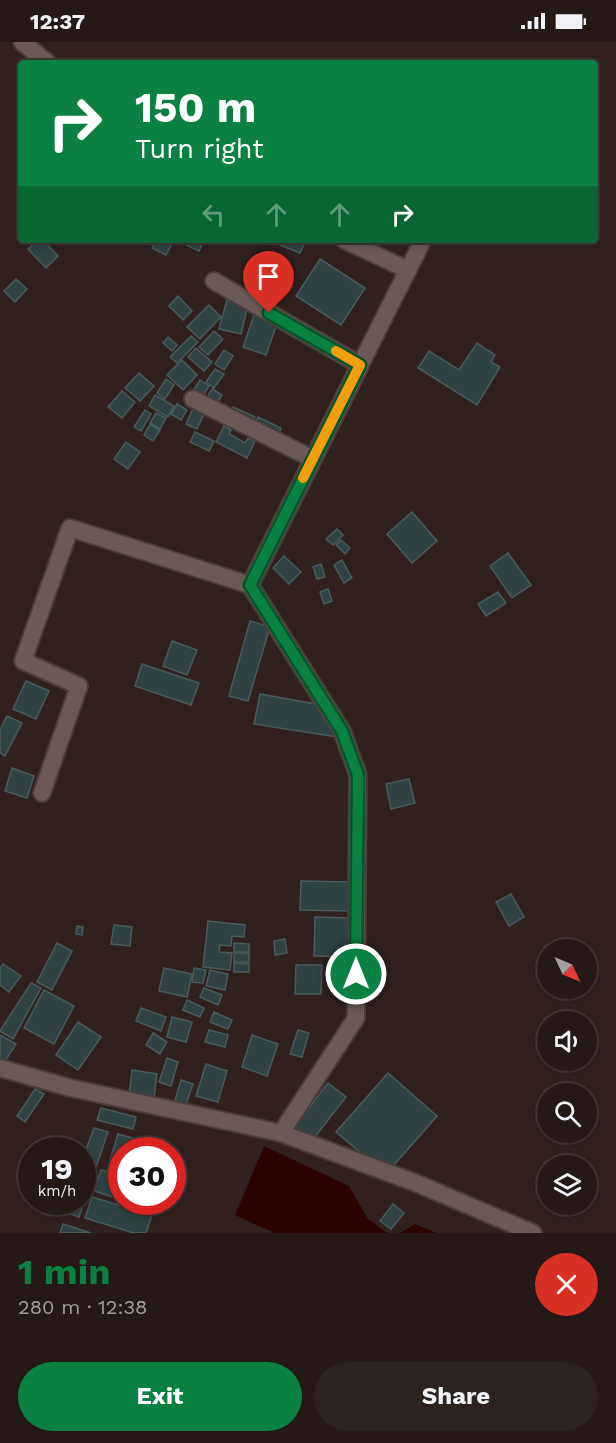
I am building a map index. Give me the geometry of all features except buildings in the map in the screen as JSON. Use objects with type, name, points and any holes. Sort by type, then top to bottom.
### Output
[{"type":"street","points":[[22,42],[44,60]]},
{"type":"street","points":[[350,243],[408,270]]},
{"type":"street","points":[[250,585],[422,243]]},
{"type":"street","points":[[214,281],[360,365]]},
{"type":"street","points":[[192,399],[313,459]]},
{"type":"street","points":[[42,793],[79,686],[23,661],[70,528],[250,585],[342,731],[358,775],[356,1018],[281,1132]]},
{"type":"street","points":[[0,1068],[71,1088],[281,1132],[416,1183],[533,1233]]},
{"type":"shaded area","points":[[264,1146],[349,1186],[368,1219],[387,1233],[274,1233],[235,1215]]},
{"type":"shaded area","points":[[415,1224],[436,1233],[400,1233]]},
{"type":"slow traffic","points":[[303,478],[360,365],[336,351]]},
{"type":"route","points":[[269,313],[360,365],[250,585],[342,731],[358,775],[356,974]]}]
